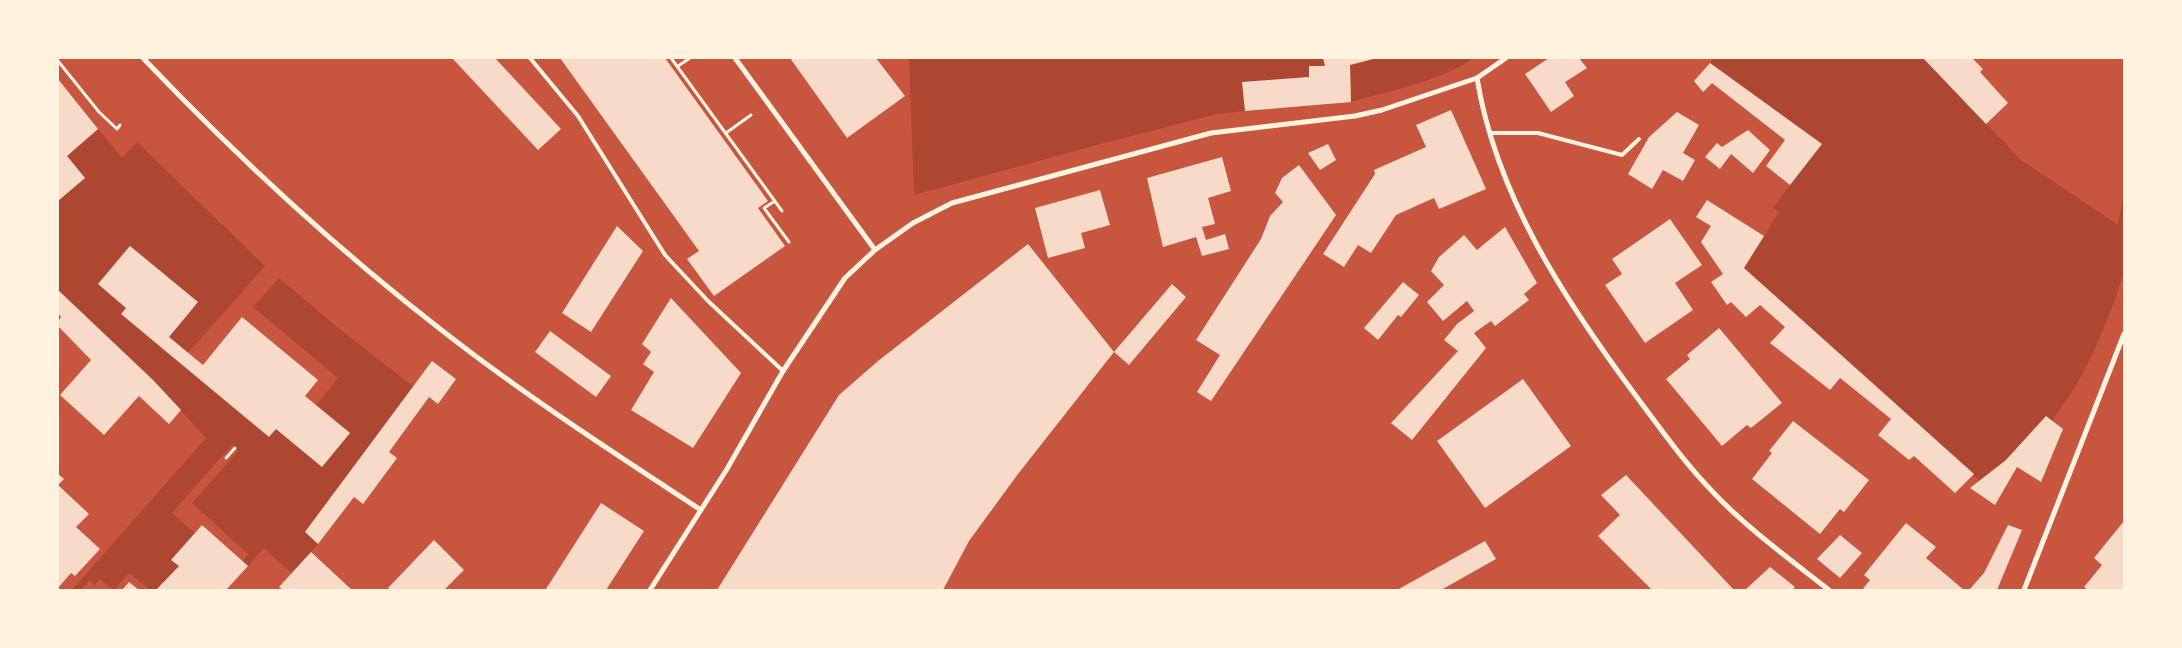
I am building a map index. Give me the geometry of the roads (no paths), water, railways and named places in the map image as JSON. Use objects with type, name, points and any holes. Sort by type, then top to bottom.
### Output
[{"type":"street","points":[[144,58],[224,142],[272,188],[406,303],[492,368],[701,510]]},
{"type":"street","points":[[735,58],[875,250]]},
{"type":"street","points":[[650,590],[727,469],[784,371],[846,278],[875,250],[913,223],[961,201],[1211,134],[1355,116],[1382,110],[1477,78],[1506,58]]},
{"type":"street","points":[[1477,78],[1490,133],[1509,188],[1552,270],[1603,352],[1674,446],[1712,492],[1765,539],[1829,590]]},
{"type":"street","points":[[2024,590],[2124,334]]},
{"type":"lane","points":[[530,58],[578,116],[665,255],[708,301],[784,371]]},
{"type":"lane","points":[[1490,133],[1538,134],[1622,155],[1639,139]]}]
